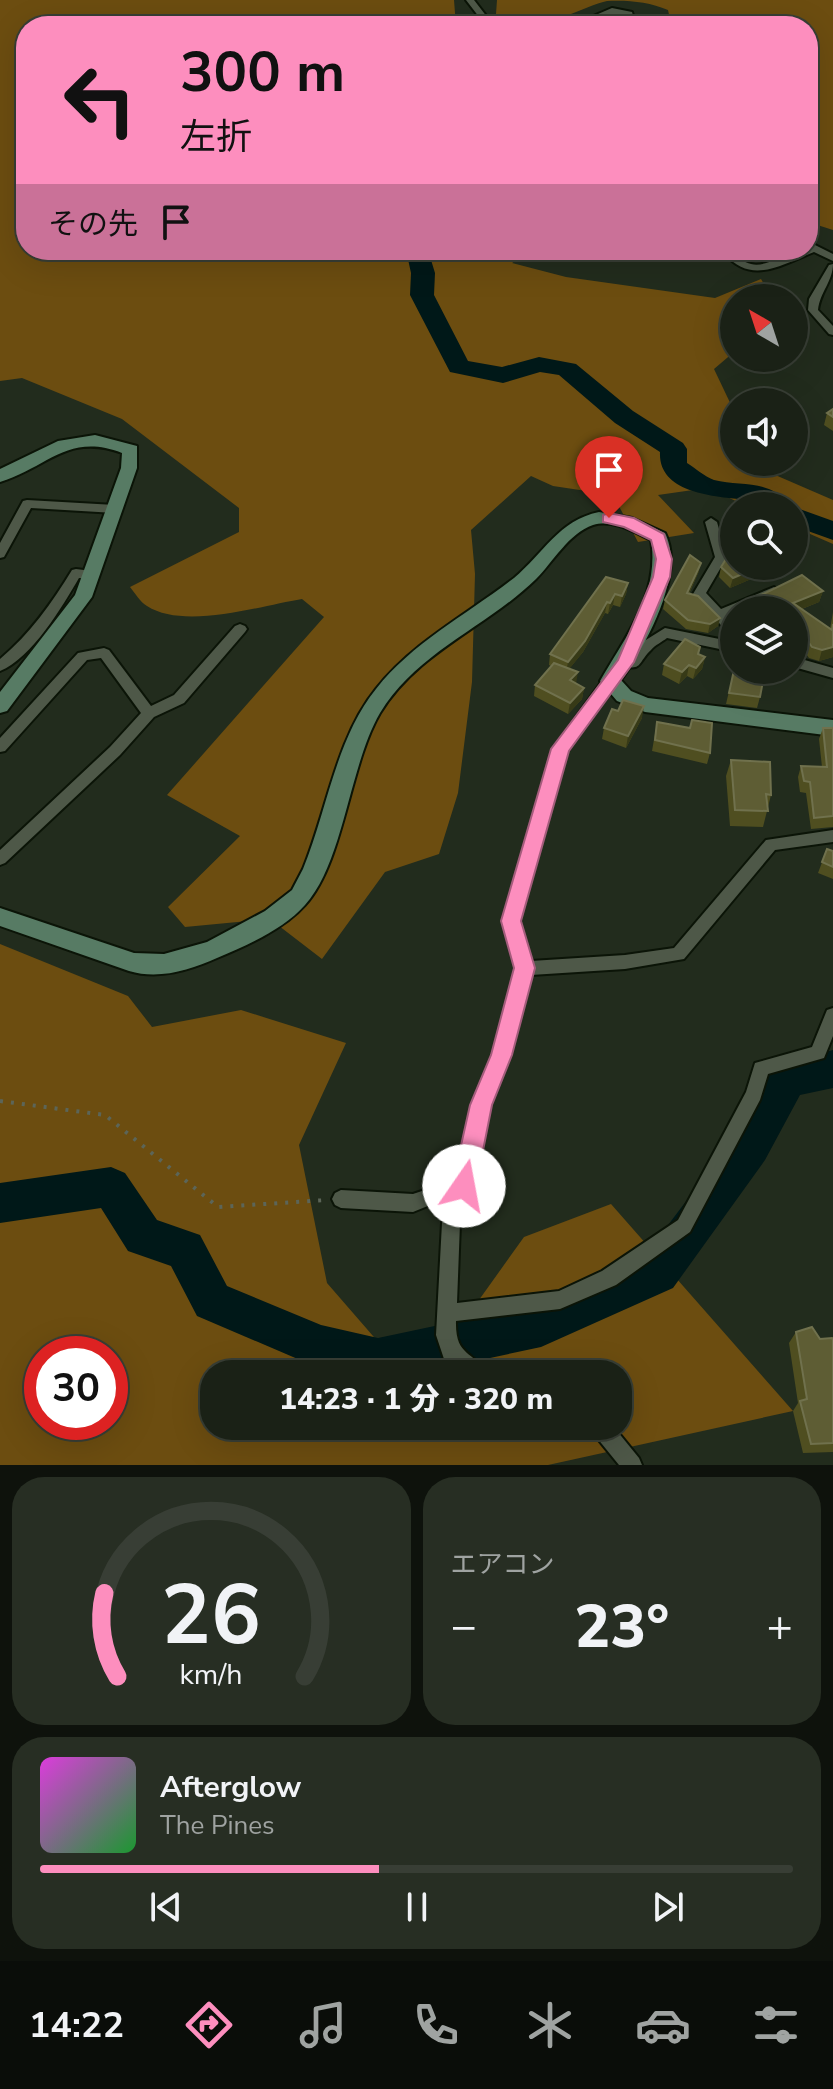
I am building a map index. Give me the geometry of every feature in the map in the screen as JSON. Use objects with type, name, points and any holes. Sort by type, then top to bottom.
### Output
[{"type":"street","points":[[470,0],[482,16]]},
{"type":"street","points":[[598,16],[612,10],[630,16]]},
{"type":"street","points":[[737,260],[764,269],[786,260]]},
{"type":"street","points":[[833,267],[814,299],[813,310],[833,332]]},
{"type":"street","points":[[0,476],[79,439],[105,438],[131,450],[129,468],[83,597],[0,706]]},
{"type":"street","points":[[0,554],[27,504],[115,509]]},
{"type":"street","points":[[0,917],[147,966],[186,961],[215,950],[270,919],[302,895],[319,859],[343,775],[370,712],[416,661],[524,579],[574,529],[590,520],[628,522],[659,537],[662,547],[661,577],[625,662],[560,749],[511,921],[525,968],[501,1055],[481,1105],[468,1166],[451,1223],[446,1335],[451,1352],[460,1360]]},
{"type":"street","points":[[711,522],[721,557],[699,594],[719,615],[790,584]]},
{"type":"street","points":[[0,666],[23,649],[56,607],[76,573],[92,575]]},
{"type":"street","points":[[0,859],[115,751],[149,713],[179,699],[240,629]]},
{"type":"street","points":[[625,662],[633,664],[646,646],[665,633],[720,644]]},
{"type":"street","points":[[0,747],[83,656],[104,653],[149,713]]},
{"type":"street","points":[[808,666],[833,673]]},
{"type":"street","points":[[610,681],[624,696],[645,705],[833,728]]},
{"type":"street","points":[[525,968],[625,962],[678,954],[771,844],[833,836]]},
{"type":"street","points":[[448,1313],[560,1300],[609,1278],[684,1226],[754,1094],[761,1068],[818,1053],[833,1015]]},
{"type":"street","points":[[341,1199],[413,1203],[434,1195],[462,1164],[468,1166]]},
{"type":"street","points":[[611,1440],[632,1465]]},
{"type":"path","points":[[0,1101],[105,1115],[218,1207],[341,1199]]},
{"type":"shaded area","points":[[0,0],[454,0],[455,16],[16,16],[16,260],[517,260],[512,263],[566,277],[715,298],[720,296],[720,364],[714,369],[723,388],[720,388],[720,476],[777,476],[833,500],[833,544],[808,533],[808,492],[720,494],[707,488],[658,495],[694,533],[638,542],[613,495],[553,486],[531,476],[471,530],[475,574],[472,682],[458,793],[439,854],[385,872],[322,959],[270,919],[185,927],[168,907],[240,836],[167,795],[324,617],[302,599],[201,616],[163,613],[144,604],[130,587],[239,532],[239,508],[122,419],[22,378],[0,381]]},
{"type":"shaded area","points":[[497,0],[833,0],[833,230],[818,225],[818,16],[669,16],[668,10],[631,1],[607,1],[563,16],[496,14]]},
{"type":"shaded area","points":[[0,944],[128,996],[152,1027],[241,1010],[346,1043],[299,1145],[327,1283],[394,1360],[200,1360],[200,1440],[632,1440],[632,1360],[436,1360],[524,1237],[611,1204],[793,1411],[548,1465],[0,1465]]},
{"type":"building","points":[[690,555],[701,563],[687,593],[698,596],[720,618],[710,624],[688,620],[665,600]]},
{"type":"building","points":[[606,577],[628,583],[622,596],[615,594],[610,603],[607,602],[585,641],[568,662],[550,654]]},
{"type":"building","points":[[792,580],[808,580],[823,591],[808,597],[759,596]]},
{"type":"building","points":[[808,613],[832,630],[833,624],[833,647],[822,650],[812,647],[808,642]]},
{"type":"building","points":[[685,639],[700,647],[698,654],[705,657],[696,668],[689,665],[682,672],[664,664]]},
{"type":"building","points":[[554,663],[578,672],[570,680],[584,688],[570,703],[535,685]]},
{"type":"building","points":[[731,684],[762,684],[760,697],[729,693]]},
{"type":"building","points":[[623,700],[644,706],[628,736],[604,728],[612,709],[618,711]]},
{"type":"building","points":[[692,720],[712,723],[710,753],[655,740],[657,722],[690,728]]},
{"type":"building","points":[[823,728],[833,728],[833,816],[814,818],[810,782],[804,781],[801,766],[827,767]]},
{"type":"building","points":[[731,760],[770,762],[771,795],[766,794],[768,811],[735,810]]},
{"type":"building","points":[[827,849],[833,851],[833,867],[822,862]]},
{"type":"building","points":[[812,1327],[820,1339],[833,1340],[833,1443],[811,1444],[800,1401],[807,1399],[796,1332]]},
{"type":"waterway","points":[[420,260],[423,273],[422,295],[459,367],[503,375],[539,364],[567,369],[624,417],[674,449],[673,467],[707,488],[752,492]]},
{"type":"waterway","points":[[808,521],[833,531]]},
{"type":"waterway","points":[[0,1203],[111,1187],[143,1236],[185,1250],[212,1301],[321,1347],[378,1360],[541,1325],[658,1273],[751,1147],[788,1079],[832,1071],[833,1068]]},
{"type":"route","points":[[464,1186],[481,1105],[501,1055],[525,968],[511,921],[560,749],[625,662],[661,577],[664,559],[659,537],[628,522],[609,518]]}]
